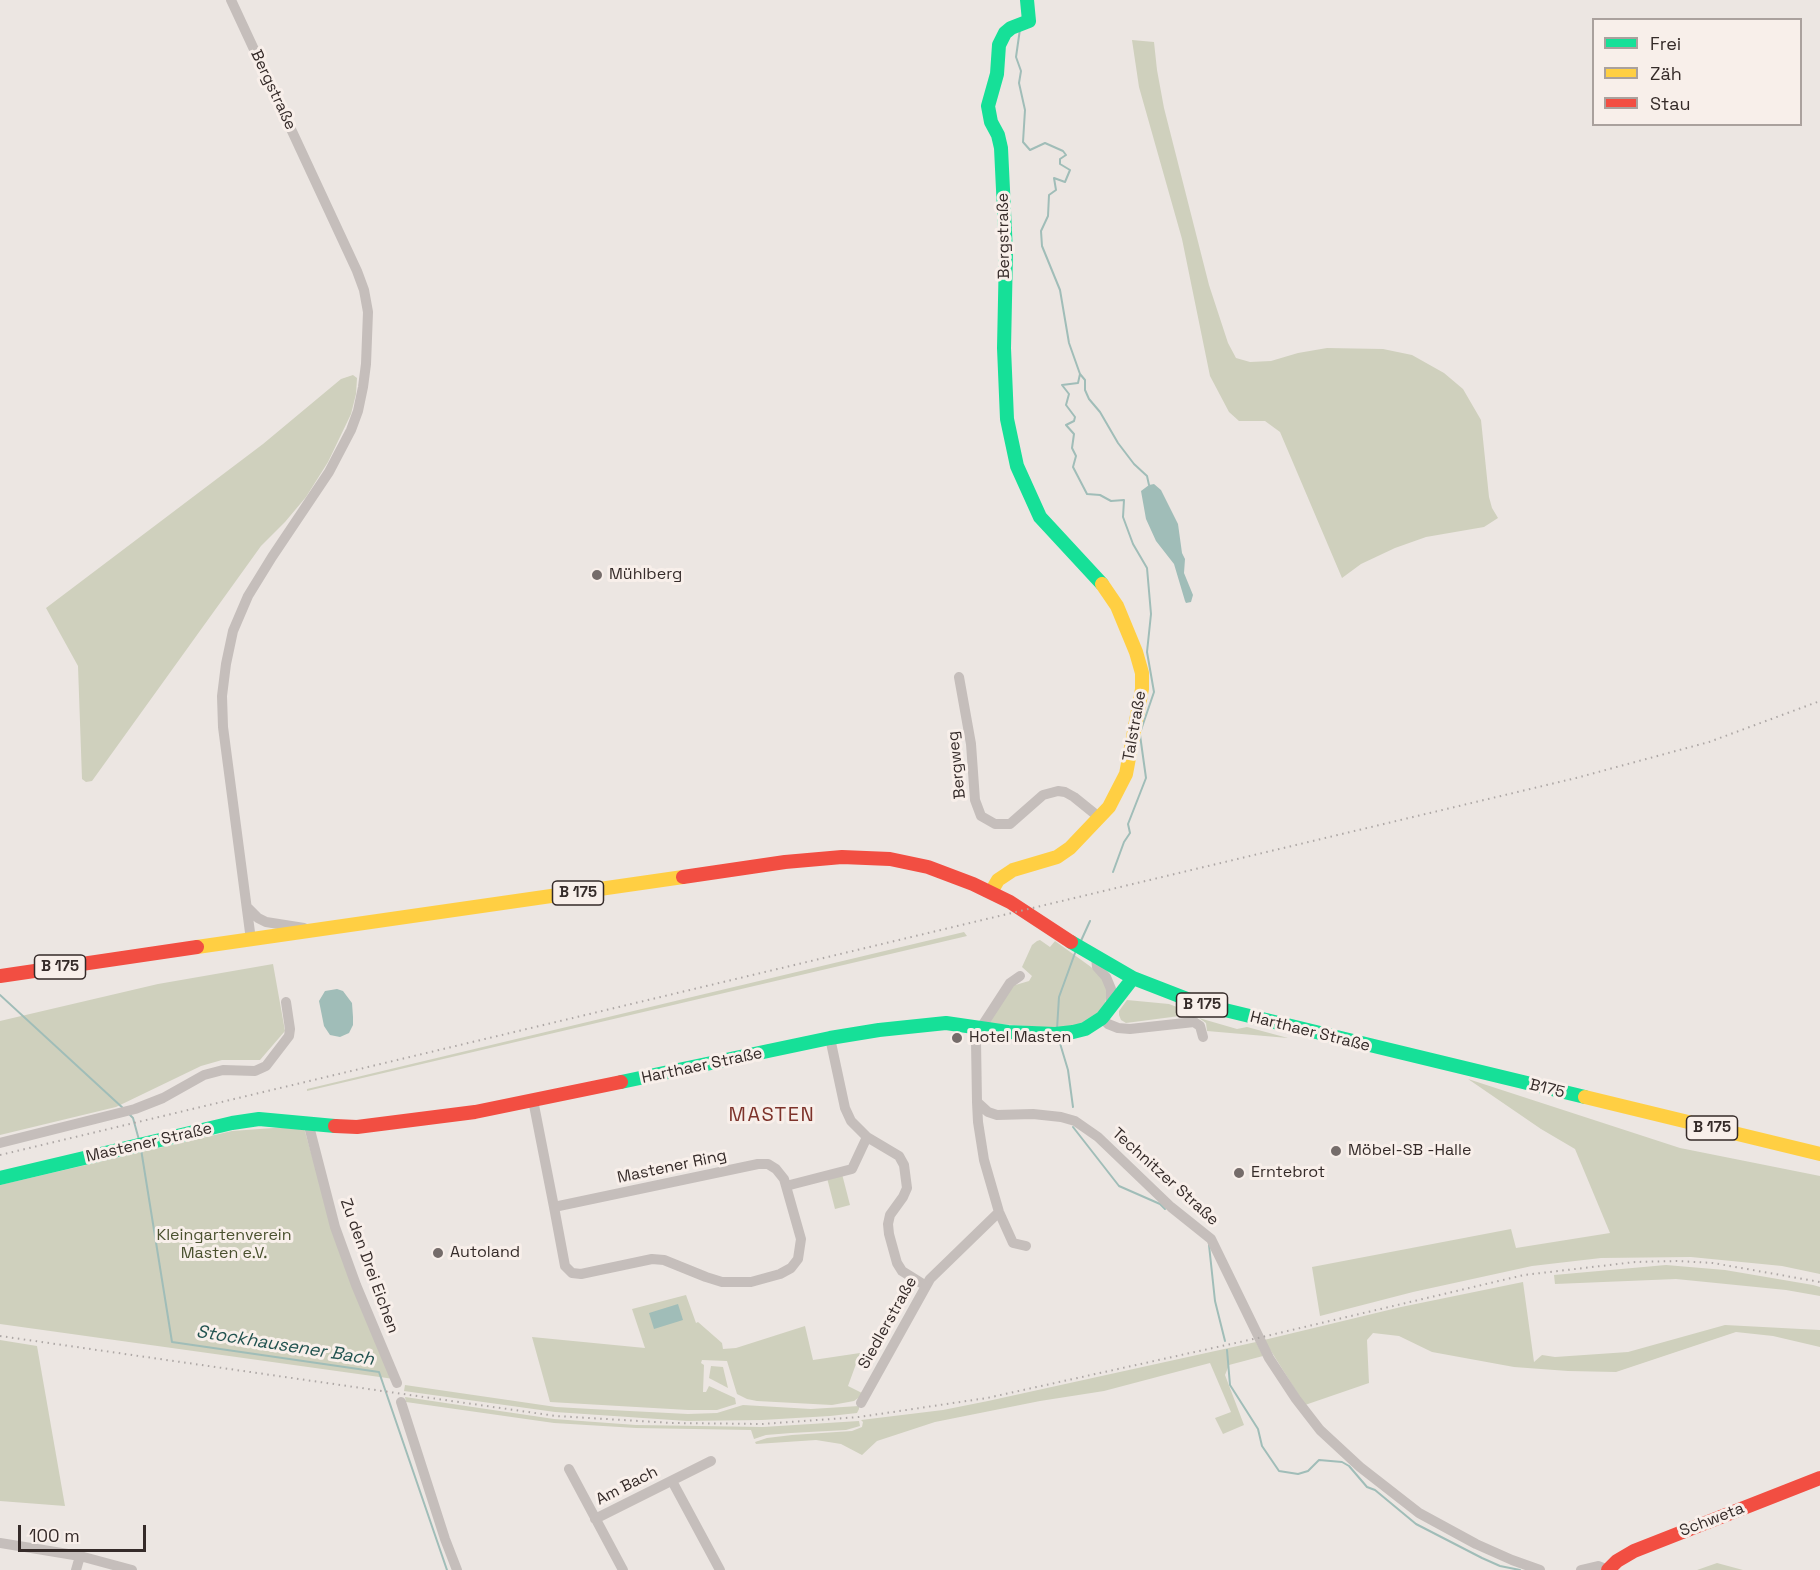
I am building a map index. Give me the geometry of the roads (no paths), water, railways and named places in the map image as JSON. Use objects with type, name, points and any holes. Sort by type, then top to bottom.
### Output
[{"type":"street","name":"Bergstraße","points":[[231,0],[357,271],[364,290],[368,322],[366,364],[358,411],[341,452],[248,596],[233,631],[226,664],[222,696],[223,727],[251,940]]},
{"type":"street","name":"Bergstraße","points":[[1027,0],[1030,16],[1022,24],[1005,33],[999,45],[997,74],[988,106],[991,122],[998,135],[1001,148],[1006,252],[1004,325],[1007,419],[1017,466],[1028,490]]},
{"type":"street","name":"Talstraße","points":[[991,892],[998,880],[1013,870],[1057,857],[1070,848],[1109,807],[1126,774],[1142,689],[1143,673],[1131,636],[1117,606],[1105,587],[1040,517],[1028,490]]},
{"type":"street","name":"Bergweg","points":[[959,677],[971,744],[975,800],[981,816],[995,824],[1010,824],[1042,795],[1058,791],[1074,797],[1100,818]]},
{"type":"street","name":"B 175","points":[[0,976],[785,862],[842,857],[869,857],[908,862],[952,875],[991,892]]},
{"type":"street","name":"Harthaer Straße","points":[[991,892],[1085,951],[1133,978],[1173,995],[1222,1011],[1490,1075]]},
{"type":"street","points":[[247,907],[258,918],[277,924],[335,928]]},
{"type":"street","points":[[1085,951],[1106,977],[1111,989],[1106,1014],[1108,1024],[1130,1029],[1194,1022],[1200,1026],[1203,1037]]},
{"type":"street","points":[[1020,976],[1010,983],[976,1041],[977,1102],[984,1160],[999,1212],[1013,1243],[1026,1246]]},
{"type":"street","name":"Harthaer Straße","points":[[305,1123],[342,1127],[379,1125],[475,1112],[717,1064],[830,1038],[927,1024],[962,1024],[1008,1032],[1058,1034],[1085,1029],[1106,1014],[1133,978]]},
{"type":"street","name":"Mastener Straße","points":[[0,1143],[135,1110],[163,1098],[204,1075],[222,1070],[255,1071],[266,1066],[289,1036],[286,1002]]},
{"type":"street","points":[[830,1038],[845,1108],[858,1129],[899,1156],[904,1165],[907,1188],[890,1215],[889,1234],[897,1263],[902,1271],[926,1286]]},
{"type":"street","name":"B175","points":[[1490,1075],[1820,1154]]},
{"type":"street","name":"Mastener Ring","points":[[532,1100],[566,1266],[572,1273],[581,1274],[652,1259],[676,1263],[706,1278],[722,1282],[751,1282],[780,1274],[791,1268],[798,1259],[801,1239],[784,1179],[776,1169],[768,1164],[758,1164],[554,1207]]},
{"type":"street","name":"Technitzer Straße","points":[[977,1102],[988,1112],[997,1115],[1049,1115],[1075,1121],[1087,1128],[1171,1207],[1211,1239],[1258,1338],[1281,1379],[1320,1430],[1385,1488],[1419,1513],[1476,1544],[1540,1570]]},
{"type":"street","name":"Mastener Straße","points":[[0,1178],[250,1120],[305,1123]]},
{"type":"street","name":"Zu den Drei Eichen","points":[[305,1123],[310,1130],[335,1227],[356,1285],[397,1383]]},
{"type":"street","points":[[786,1186],[852,1169],[867,1137]]},
{"type":"street","name":"Siedlerstraße","points":[[861,1403],[935,1272],[999,1212]]},
{"type":"street","points":[[401,1402],[457,1570]]},
{"type":"street","points":[[711,1461],[672,1481],[720,1570]]},
{"type":"street","name":"Am Bach","points":[[569,1469],[623,1570]]},
{"type":"street","name":"Schweta","points":[[1608,1570],[1617,1561],[1634,1551],[1820,1479]]},
{"type":"street","name":"Am Bach","points":[[596,1519],[672,1481]]},
{"type":"street","points":[[0,1543],[80,1556],[132,1570]]},
{"type":"street","points":[[76,1570],[80,1556]]},
{"type":"street","points":[[1581,1570],[1598,1566],[1608,1570]]},
{"type":"water","points":[[1154,484],[1161,490],[1178,524],[1185,559],[1184,573],[1193,595],[1191,602],[1186,603],[1174,564],[1156,541],[1146,519],[1141,491]]},
{"type":"water","points":[[337,989],[343,991],[352,1003],[353,1017],[353,1025],[349,1033],[340,1037],[330,1035],[324,1026],[319,1001],[325,991]]},
{"type":"water","points":[[678,1304],[683,1320],[654,1329],[649,1313]]},
{"type":"waterway","points":[[1020,29],[1016,57],[1021,71],[1019,83],[1025,110],[1023,142],[1030,150],[1045,143],[1063,151],[1066,155],[1060,159],[1060,164],[1070,170],[1065,182],[1054,178],[1056,190],[1049,195],[1048,216],[1041,231],[1042,246],[1060,290],[1069,343],[1080,374],[1078,383],[1062,385],[1069,394],[1066,405],[1075,417],[1074,421],[1066,425],[1074,434],[1072,448],[1076,456],[1073,467],[1087,494],[1100,495],[1111,501],[1124,500],[1123,517],[1133,544],[1147,568],[1151,614],[1147,652],[1154,692],[1141,730]]},
{"type":"waterway","points":[[1080,374],[1085,380],[1085,390],[1089,399],[1100,412],[1118,443],[1134,464],[1147,476],[1149,485]]},
{"type":"waterway","points":[[1113,872],[1124,842],[1130,833],[1128,824],[1146,778],[1140,735]]},
{"type":"waterway","points":[[1080,943],[1090,921]]},
{"type":"waterway","points":[[1057,1029],[1059,997],[1075,953]]},
{"type":"waterway","name":"Stockhausener Bach","points":[[0,995],[124,1109]]},
{"type":"waterway","points":[[1059,1040],[1068,1070],[1073,1107]]},
{"type":"waterway","name":"Stockhausener Bach","points":[[130,1115],[133,1118],[139,1140]]},
{"type":"waterway","points":[[1073,1127],[1119,1186],[1160,1204],[1165,1209]]},
{"type":"waterway","name":"Stockhausener Bach","points":[[141,1149],[172,1342],[379,1372],[447,1570]]},
{"type":"waterway","points":[[1209,1245],[1215,1301],[1225,1341]]},
{"type":"waterway","points":[[1227,1350],[1230,1385],[1258,1429],[1262,1446],[1279,1471],[1298,1474],[1308,1471],[1319,1460],[1342,1462],[1349,1466],[1367,1487],[1375,1490],[1416,1524],[1500,1566],[1520,1570]]},
{"type":"railway","points":[[0,1155],[1576,778],[1709,742],[1820,701]]},
{"type":"railway","points":[[0,1336],[556,1416],[672,1423],[762,1424],[859,1417],[987,1398],[1258,1338],[1524,1275],[1635,1262],[1677,1261],[1713,1263],[1820,1282]]},
{"type":"place","name":"Mühlberg","points":[[597,575]]},
{"type":"place","name":"Hotel Masten","points":[[957,1038]]},
{"type":"place","name":"Möbel-SB -Halle","points":[[1336,1151]]},
{"type":"place","name":"Erntebrot","points":[[1239,1173]]},
{"type":"place","name":"Autoland","points":[[438,1253]]},
{"type":"district","name":"MASTEN","points":[[772,1116]]},
{"type":"park label","name":"Kleingartenverein Masten e.V.","points":[[224,1245]]}]
